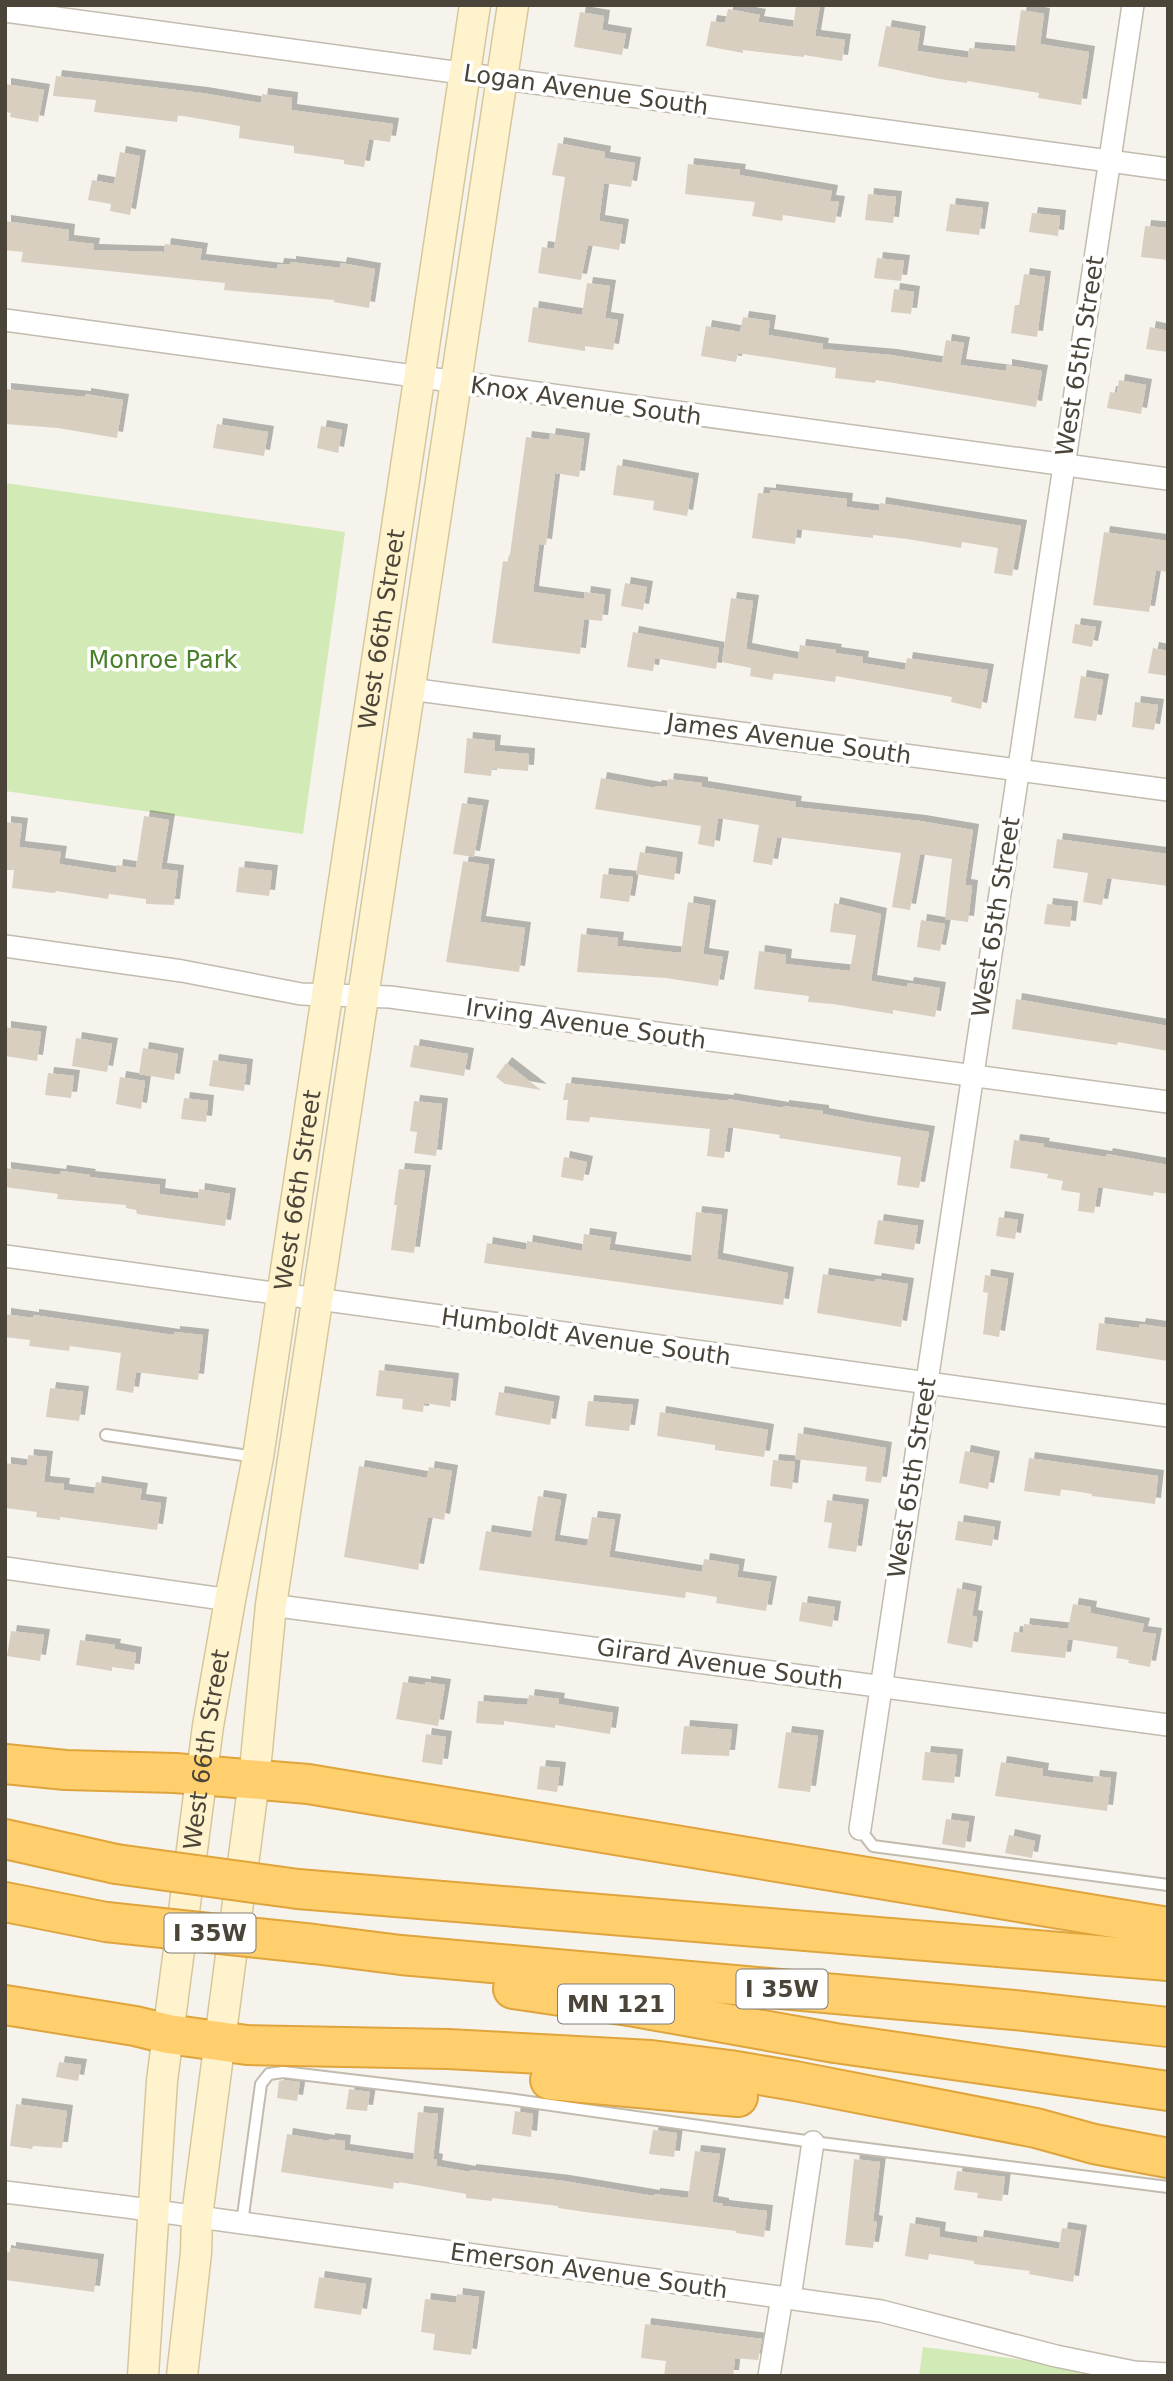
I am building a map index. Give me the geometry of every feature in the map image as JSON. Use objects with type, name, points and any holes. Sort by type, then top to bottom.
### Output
[{"type":"highway","points":[[5,1749],[66,1770]]},
{"type":"highway","points":[[5,1764],[308,1784],[1168,1927]]},
{"type":"highway","name":"I 35W","points":[[5,1839],[116,1864],[298,1889],[1168,1961]]},
{"type":"highway","name":"I 35W","points":[[5,1902],[106,1922],[401,1955],[1014,2010],[1168,2027]]},
{"type":"highway","name":"MN 121","points":[[401,1955],[470,1980],[508,1988],[635,2007],[835,2043],[1168,2091]]},
{"type":"highway","points":[[5,2005],[247,2045],[448,2049],[529,2078],[729,2095],[791,2107],[1034,2141],[1094,2144],[1168,2158]]},
{"type":"highway","points":[[1031,2070],[1168,2103]]},
{"type":"main road","name":"West 66th Street","points":[[143,2376],[162,2081],[208,1726],[258,1457],[475,5]]},
{"type":"main road","name":"West 66th Street","points":[[182,2376],[197,2216],[254,1780],[271,1605],[513,5]]},
{"type":"street","name":"West 65th Street","points":[[860,1829],[1133,5]]},
{"type":"street","name":"Logan Avenue South","points":[[5,11],[1168,169]]},
{"type":"street","name":"Knox Avenue South","points":[[5,320],[1168,479]]},
{"type":"street","name":"James Avenue South","points":[[410,689],[1168,790]]},
{"type":"street","name":"Irving Avenue South","points":[[5,946],[183,971],[301,994],[390,997],[1168,1102]]},
{"type":"street","name":"Humboldt Avenue South","points":[[5,1256],[1168,1416]]},
{"type":"street","points":[[5,1568],[230,1600]]},
{"type":"street","name":"Girard Avenue South","points":[[271,1605],[1168,1725]]},
{"type":"street","points":[[769,2376],[786,2298],[813,2142]]},
{"type":"street","name":"Emerson Avenue South","points":[[5,2192],[154,2210],[881,2312],[1056,2357],[1133,2372],[1168,2374]]},
{"type":"lane","points":[[106,1435],[258,1457]]},
{"type":"lane","points":[[860,1829],[873,1846],[1168,1885]]},
{"type":"lane","points":[[242,2223],[261,2084],[269,2074],[283,2072],[1168,2186]]},
{"type":"green space","name":"Monroe Park","points":[[5,483],[345,532],[303,834],[5,791]]},
{"type":"green space","points":[[923,2347],[1147,2376],[919,2376]]},
{"type":"building","points":[[796,5],[820,5],[815,36],[845,40],[842,61],[743,50],[743,53],[706,46],[711,21],[725,23],[728,9],[760,15],[758,22],[793,27]]},
{"type":"building","points":[[1021,10],[1044,14],[1040,44],[1089,52],[1081,105],[1038,98],[1039,93],[940,79],[878,66],[886,26],[920,32],[917,51],[968,58],[969,48],[1015,52]]},
{"type":"building","points":[[580,12],[604,16],[602,30],[626,34],[622,55],[574,47]]},
{"type":"building","points":[[56,76],[202,93],[261,103],[262,94],[292,98],[291,110],[393,124],[390,142],[369,139],[364,167],[344,164],[344,160],[294,153],[294,146],[239,138],[240,126],[178,115],[177,122],[94,112],[96,100],[53,96]]},
{"type":"building","points":[[5,84],[44,90],[38,122],[10,117],[11,113],[5,112]]},
{"type":"building","points":[[558,143],[605,152],[604,158],[635,163],[631,187],[604,183],[599,221],[623,225],[619,250],[588,245],[581,280],[538,273],[542,247],[554,249],[565,177],[552,175]]},
{"type":"building","points":[[120,152],[140,156],[130,215],[110,211],[111,204],[88,200],[92,180],[114,184]]},
{"type":"building","points":[[688,164],[740,170],[739,175],[832,191],[830,201],[839,202],[835,223],[783,215],[782,221],[752,216],[755,202],[685,194]]},
{"type":"building","points":[[868,194],[896,197],[893,223],[865,220]]},
{"type":"building","points":[[950,204],[983,208],[979,235],[946,231]]},
{"type":"building","points":[[1032,213],[1060,216],[1058,236],[1029,232]]},
{"type":"building","points":[[5,221],[69,230],[68,241],[94,244],[93,250],[164,252],[165,244],[202,249],[200,260],[277,269],[278,264],[290,265],[290,262],[340,268],[341,263],[375,269],[369,308],[334,300],[224,290],[225,283],[21,262],[23,252],[5,250]]},
{"type":"building","points":[[1145,226],[1168,228],[1168,260],[1141,257]]},
{"type":"building","points":[[877,258],[904,261],[901,281],[874,278]]},
{"type":"building","points":[[1024,274],[1045,277],[1037,337],[1011,333],[1015,305],[1019,305]]},
{"type":"building","points":[[587,283],[610,286],[605,318],[618,320],[613,350],[585,346],[585,351],[528,342],[533,307],[582,315]]},
{"type":"building","points":[[894,289],[914,292],[911,314],[891,312]]},
{"type":"building","points":[[743,317],[770,321],[768,335],[823,344],[822,349],[942,363],[946,340],[964,343],[960,365],[1006,371],[1006,365],[1042,371],[1036,407],[876,380],[875,383],[835,378],[836,368],[738,353],[736,362],[701,356],[706,326],[740,332]]},
{"type":"building","points":[[1150,327],[1168,331],[1168,352],[1146,349]]},
{"type":"building","points":[[1119,380],[1146,385],[1141,414],[1107,408],[1110,392],[1117,393]]},
{"type":"building","points":[[5,389],[85,397],[85,394],[123,400],[117,438],[58,428],[5,424]]},
{"type":"building","points":[[217,424],[268,432],[264,456],[213,448]]},
{"type":"building","points":[[321,426],[342,430],[338,453],[317,448]]},
{"type":"building","points":[[550,434],[584,439],[579,477],[555,473],[546,545],[539,544],[533,592],[584,599],[585,592],[605,595],[602,621],[584,619],[580,654],[492,643],[503,561],[509,562],[526,437],[549,440]]},
{"type":"building","points":[[617,465],[693,479],[687,516],[653,510],[654,501],[613,495]]},
{"type":"building","points":[[770,490],[847,499],[846,507],[879,511],[880,503],[1021,526],[1012,576],[994,573],[998,548],[962,542],[961,548],[873,535],[873,538],[797,529],[795,544],[752,538],[758,493],[770,494]]},
{"type":"building","points":[[1104,532],[1168,541],[1168,572],[1156,570],[1149,612],[1093,605]]},
{"type":"building","points":[[625,583],[647,587],[643,610],[621,606]]},
{"type":"building","points":[[731,598],[753,601],[746,649],[798,659],[800,645],[836,650],[835,653],[863,657],[862,663],[905,670],[907,658],[988,670],[981,709],[951,702],[952,697],[836,676],[835,682],[774,673],[772,680],[750,676],[751,668],[722,662]]},
{"type":"building","points":[[1075,624],[1096,627],[1092,647],[1072,643]]},
{"type":"building","points":[[633,632],[719,648],[716,669],[655,658],[653,671],[627,667]]},
{"type":"building","points":[[1153,648],[1168,651],[1168,676],[1148,673]]},
{"type":"building","points":[[1081,676],[1103,680],[1096,721],[1074,718]]},
{"type":"building","points":[[1135,702],[1158,705],[1154,730],[1132,727]]},
{"type":"building","points":[[467,738],[495,741],[494,751],[529,754],[528,771],[492,768],[491,776],[464,773]]},
{"type":"building","points":[[601,778],[655,788],[667,787],[668,779],[702,783],[702,787],[796,802],[795,807],[920,821],[973,830],[965,885],[972,886],[968,922],[945,919],[952,859],[920,854],[910,910],[892,907],[901,853],[777,837],[772,865],[753,862],[759,825],[718,818],[714,847],[698,844],[701,826],[595,809]]},
{"type":"building","points":[[462,803],[483,806],[474,857],[453,854]]},
{"type":"building","points":[[144,816],[169,820],[161,869],[178,871],[174,905],[146,904],[146,899],[109,894],[108,899],[12,888],[14,870],[5,870],[5,822],[22,824],[19,847],[61,852],[59,864],[116,873],[117,865],[136,868]]},
{"type":"building","points":[[1057,839],[1168,854],[1168,886],[1107,878],[1102,905],[1083,902],[1088,873],[1053,868]]},
{"type":"building","points":[[640,852],[677,858],[674,880],[636,874]]},
{"type":"building","points":[[463,861],[489,865],[480,922],[525,928],[519,972],[446,962]]},
{"type":"building","points":[[239,867],[272,871],[269,896],[236,892]]},
{"type":"building","points":[[603,874],[633,877],[629,902],[600,898]]},
{"type":"building","points":[[688,902],[710,906],[703,954],[723,957],[718,986],[666,978],[577,972],[581,934],[618,938],[617,946],[681,953]]},
{"type":"building","points":[[834,903],[881,914],[871,981],[907,987],[908,983],[940,988],[935,1017],[808,1002],[809,996],[754,989],[759,951],[786,955],[785,964],[850,971],[856,935],[830,932]]},
{"type":"building","points":[[1047,904],[1072,907],[1070,927],[1044,924]]},
{"type":"building","points":[[921,920],[945,924],[940,951],[917,947]]},
{"type":"building","points":[[1016,999],[1168,1026],[1168,1051],[1012,1029]]},
{"type":"building","points":[[5,1027],[41,1032],[37,1061],[5,1056]]},
{"type":"building","points":[[76,1038],[112,1044],[107,1072],[72,1066]]},
{"type":"building","points":[[414,1045],[468,1054],[464,1076],[410,1067]]},
{"type":"building","points":[[143,1048],[178,1054],[174,1080],[139,1074]]},
{"type":"building","points":[[213,1060],[247,1065],[244,1091],[209,1086]]},
{"type":"building","points":[[506,1063],[541,1090],[505,1084],[496,1077]]},
{"type":"building","points":[[48,1073],[74,1076],[71,1098],[45,1095]]},
{"type":"building","points":[[120,1077],[145,1081],[141,1109],[116,1104]]},
{"type":"building","points":[[566,1083],[823,1111],[823,1114],[929,1132],[919,1188],[897,1185],[901,1157],[779,1138],[780,1135],[728,1127],[724,1158],[707,1156],[710,1129],[590,1117],[589,1122],[566,1120],[568,1100],[563,1100]]},
{"type":"building","points":[[184,1098],[208,1101],[206,1122],[181,1119]]},
{"type":"building","points":[[414,1101],[442,1104],[436,1156],[414,1153],[417,1132],[410,1131]]},
{"type":"building","points":[[1014,1140],[1044,1144],[1043,1147],[1106,1157],[1107,1154],[1168,1165],[1168,1194],[1154,1192],[1153,1196],[1098,1187],[1094,1213],[1078,1211],[1080,1193],[1061,1190],[1063,1181],[1047,1178],[1048,1174],[1010,1168]]},
{"type":"building","points":[[564,1157],[587,1162],[583,1181],[561,1177]]},
{"type":"building","points":[[5,1168],[60,1175],[61,1171],[160,1185],[159,1194],[198,1199],[199,1189],[230,1194],[225,1226],[137,1214],[136,1210],[126,1208],[126,1205],[57,1199],[58,1194],[5,1187]]},
{"type":"building","points":[[399,1169],[425,1171],[414,1253],[391,1250]]},
{"type":"building","points":[[696,1212],[722,1215],[717,1259],[788,1273],[783,1305],[484,1263],[487,1243],[526,1250],[527,1241],[582,1251],[584,1234],[611,1238],[609,1250],[691,1262]]},
{"type":"building","points":[[999,1217],[1018,1220],[1015,1239],[996,1236]]},
{"type":"building","points":[[878,1220],[918,1226],[914,1250],[874,1244]]},
{"type":"building","points":[[823,1274],[908,1284],[901,1327],[817,1313]]},
{"type":"building","points":[[985,1275],[1008,1279],[999,1337],[983,1334],[988,1293],[983,1292]]},
{"type":"building","points":[[5,1314],[33,1318],[33,1315],[174,1335],[174,1332],[203,1335],[198,1380],[136,1372],[133,1393],[116,1390],[121,1353],[70,1346],[69,1351],[29,1346],[30,1340],[5,1337]]},
{"type":"building","points":[[1099,1323],[1168,1328],[1168,1361],[1096,1350]]},
{"type":"building","points":[[379,1370],[453,1379],[450,1407],[424,1403],[423,1412],[402,1409],[403,1399],[376,1396]]},
{"type":"building","points":[[50,1388],[83,1392],[79,1421],[46,1417]]},
{"type":"building","points":[[499,1392],[554,1402],[550,1425],[495,1415]]},
{"type":"building","points":[[588,1401],[633,1405],[629,1431],[585,1426]]},
{"type":"building","points":[[660,1412],[768,1430],[764,1457],[715,1450],[715,1445],[657,1436]]},
{"type":"building","points":[[798,1433],[886,1448],[881,1483],[865,1481],[867,1467],[795,1459]]},
{"type":"building","points":[[965,1451],[994,1457],[988,1489],[959,1483]]},
{"type":"building","points":[[28,1455],[47,1457],[44,1482],[64,1484],[63,1490],[94,1494],[96,1482],[142,1489],[140,1500],[161,1503],[157,1530],[60,1517],[60,1520],[36,1517],[37,1512],[5,1508],[5,1463],[27,1466]]},
{"type":"building","points":[[1029,1458],[1158,1476],[1155,1504],[1061,1489],[1060,1496],[1024,1491]]},
{"type":"building","points":[[773,1460],[795,1462],[792,1489],[770,1486]]},
{"type":"building","points":[[359,1466],[427,1478],[429,1467],[452,1471],[444,1520],[428,1517],[418,1570],[344,1557]]},
{"type":"building","points":[[538,1496],[561,1500],[554,1541],[587,1546],[592,1517],[615,1520],[609,1557],[702,1572],[704,1559],[739,1565],[737,1577],[771,1582],[766,1611],[716,1603],[717,1597],[686,1592],[685,1598],[479,1570],[486,1531],[531,1538]]},
{"type":"building","points":[[827,1500],[863,1505],[856,1552],[828,1548],[832,1523],[824,1522]]},
{"type":"building","points":[[958,1521],[995,1527],[992,1546],[955,1540]]},
{"type":"building","points":[[957,1588],[976,1592],[972,1616],[977,1617],[972,1648],[947,1643]]},
{"type":"building","points":[[802,1602],[835,1607],[832,1627],[799,1621]]},
{"type":"building","points":[[1073,1604],[1091,1607],[1090,1613],[1144,1624],[1142,1632],[1156,1634],[1150,1667],[1116,1658],[1118,1647],[1068,1639],[1065,1658],[1011,1652],[1014,1632],[1023,1633],[1024,1624],[1068,1629]]},
{"type":"building","points":[[11,1631],[44,1635],[40,1661],[7,1656]]},
{"type":"building","points":[[80,1640],[115,1645],[114,1649],[136,1653],[134,1670],[112,1667],[112,1671],[76,1665]]},
{"type":"building","points":[[403,1682],[445,1685],[438,1726],[396,1719]]},
{"type":"building","points":[[529,1695],[559,1699],[558,1704],[613,1713],[610,1734],[555,1725],[555,1728],[504,1721],[504,1725],[476,1723],[478,1701],[527,1705]]},
{"type":"building","points":[[684,1726],[732,1730],[729,1756],[681,1754]]},
{"type":"building","points":[[786,1732],[818,1736],[810,1792],[778,1788]]},
{"type":"building","points":[[426,1734],[446,1737],[442,1765],[422,1762]]},
{"type":"building","points":[[925,1752],[957,1755],[954,1783],[922,1780]]},
{"type":"building","points":[[1001,1762],[1043,1769],[1042,1776],[1093,1783],[1094,1776],[1111,1778],[1107,1811],[995,1796]]},
{"type":"building","points":[[540,1766],[560,1768],[557,1792],[537,1789]]},
{"type":"building","points":[[946,1819],[969,1822],[965,1848],[942,1844]]},
{"type":"building","points":[[1009,1835],[1035,1841],[1032,1858],[1005,1853]]},
{"type":"building","points":[[59,2062],[81,2065],[78,2081],[56,2077]]},
{"type":"building","points":[[279,2081],[300,2082],[297,2101],[277,2098]]},
{"type":"building","points":[[349,2089],[370,2092],[367,2111],[346,2109]]},
{"type":"building","points":[[16,2104],[67,2111],[62,2148],[33,2146],[32,2149],[10,2146]]},
{"type":"building","points":[[515,2111],[533,2114],[531,2137],[512,2134]]},
{"type":"building","points":[[418,2112],[438,2114],[433,2159],[437,2160],[436,2166],[470,2172],[564,2181],[654,2196],[688,2198],[695,2151],[720,2154],[712,2202],[723,2206],[767,2211],[764,2237],[558,2206],[492,2198],[492,2201],[466,2198],[466,2194],[394,2181],[393,2189],[281,2172],[287,2134],[345,2141],[344,2150],[413,2160]]},
{"type":"building","points":[[653,2130],[677,2133],[674,2157],[649,2154]]},
{"type":"building","points":[[854,2159],[880,2162],[873,2221],[877,2222],[873,2248],[845,2245]]},
{"type":"building","points":[[957,2171],[1005,2177],[1002,2201],[977,2198],[978,2193],[954,2190]]},
{"type":"building","points":[[910,2223],[940,2228],[939,2237],[977,2243],[978,2236],[1059,2249],[1062,2228],[1081,2231],[1073,2282],[1029,2274],[1030,2271],[974,2264],[974,2261],[929,2254],[928,2260],[905,2256]]},
{"type":"building","points":[[10,2248],[98,2260],[94,2292],[5,2280],[5,2251],[10,2252]]},
{"type":"building","points":[[319,2277],[366,2284],[361,2315],[314,2308]]},
{"type":"building","points":[[457,2294],[479,2297],[471,2355],[433,2350],[435,2334],[421,2332],[425,2299],[456,2303]]},
{"type":"building","points":[[645,2324],[762,2339],[758,2360],[735,2358],[733,2376],[664,2376],[666,2361],[641,2358]]}]
